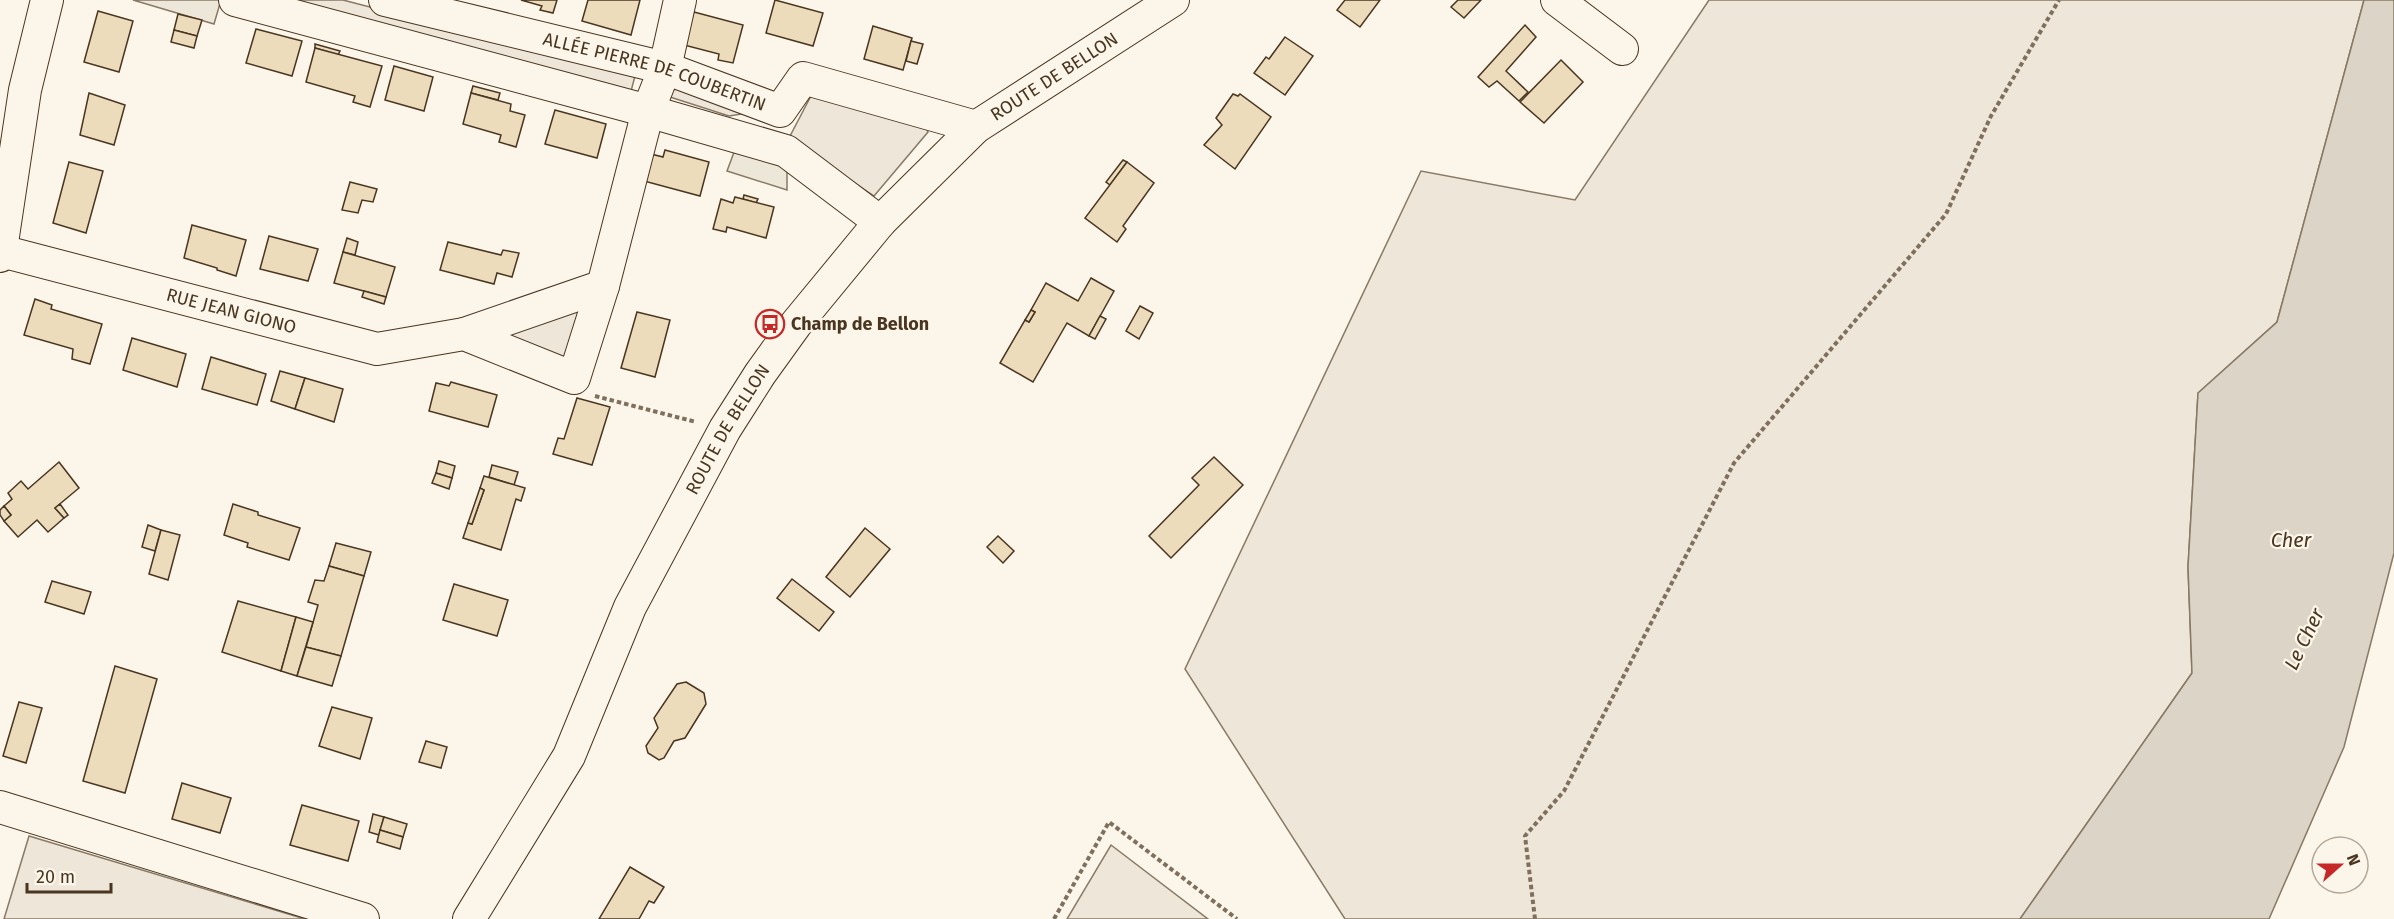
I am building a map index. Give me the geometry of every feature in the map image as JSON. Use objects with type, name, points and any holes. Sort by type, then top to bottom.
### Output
[{"type":"street","points":[[0,256],[25,90],[47,0]]},
{"type":"street","points":[[235,0],[648,111],[786,151],[880,222]]},
{"type":"street","name":"ALLÉE PIERRE DE COUBERTIN","points":[[385,0],[664,68],[780,111],[803,78],[976,128]]},
{"type":"street","points":[[464,334],[574,378],[603,286],[648,111],[664,68],[681,0]]},
{"type":"street","name":"ROUTE DE BELLON","points":[[469,919],[569,756],[630,607],[725,429],[796,324],[880,222],[976,128],[1173,0]]},
{"type":"street","points":[[1557,0],[1622,49]]},
{"type":"street","points":[[769,146],[780,111]]},
{"type":"street","name":"RUE JEAN GIONO","points":[[1,251],[377,349],[464,334],[603,286]]},
{"type":"street","points":[[0,807],[363,919]]},
{"type":"path","points":[[1535,919],[1525,836],[1564,791],[1734,463],[1946,214],[1991,116],[2059,0]]},
{"type":"path","points":[[574,378],[583,393],[725,429]]},
{"type":"path","points":[[1054,919],[1108,822],[1237,919]]},
{"type":"shaded area","points":[[133,0],[221,0],[214,24]]},
{"type":"shaded area","points":[[278,0],[343,0],[635,76],[630,95]]},
{"type":"shaded area","points":[[1709,0],[2364,0],[2277,322],[2198,393],[2188,567],[2192,673],[2020,919],[1345,919],[1185,669],[1421,171],[1575,200]]},
{"type":"shaded area","points":[[684,87],[740,104],[742,114],[729,116],[670,97],[673,90]]},
{"type":"shaded area","points":[[812,94],[923,119],[928,132],[874,196],[789,138]]},
{"type":"shaded area","points":[[736,147],[787,165],[787,190],[727,171]]},
{"type":"shaded area","points":[[581,309],[563,362],[491,336]]},
{"type":"shaded area","points":[[29,836],[305,919],[4,919]]},
{"type":"shaded area","points":[[1111,845],[1208,919],[1067,919]]},
{"type":"water","name":"Cher","points":[[2364,0],[2394,0],[2394,553],[2344,747],[2269,919],[2020,919],[2192,673],[2188,567],[2198,393],[2277,322]]},
{"type":"building","points":[[521,0],[557,0],[553,13],[540,10],[542,6]]},
{"type":"building","points":[[588,0],[640,0],[631,35],[582,21]]},
{"type":"building","points":[[775,0],[823,13],[813,46],[766,33]]},
{"type":"building","points":[[1345,0],[1380,0],[1360,27],[1337,10]]},
{"type":"building","points":[[1458,0],[1481,0],[1464,18],[1451,7]]},
{"type":"building","points":[[98,11],[133,21],[119,72],[84,62]]},
{"type":"building","points":[[694,12],[743,25],[733,63],[718,60],[719,54],[684,45]]},
{"type":"building","points":[[178,14],[202,20],[197,36],[174,30]]},
{"type":"building","points":[[1525,25],[1536,37],[1506,71],[1528,92],[1519,101],[1497,81],[1489,87],[1478,77]]},
{"type":"building","points":[[873,26],[912,38],[903,70],[864,59]]},
{"type":"building","points":[[256,29],[302,41],[292,76],[246,63]]},
{"type":"building","points":[[174,30],[197,36],[194,48],[171,42]]},
{"type":"building","points":[[1285,37],[1313,56],[1285,95],[1254,73],[1266,57],[1269,59]]},
{"type":"building","points":[[911,41],[923,44],[917,64],[906,61]]},
{"type":"building","points":[[315,44],[340,51],[338,55],[315,48]]},
{"type":"building","points":[[315,48],[382,66],[370,107],[353,102],[355,96],[306,82]]},
{"type":"building","points":[[1561,60],[1583,82],[1544,123],[1520,102]]},
{"type":"building","points":[[394,66],[433,77],[424,111],[385,100]]},
{"type":"building","points":[[473,86],[500,93],[498,100],[471,93]]},
{"type":"building","points":[[89,93],[125,105],[114,145],[80,135]]},
{"type":"building","points":[[471,93],[511,104],[510,111],[525,115],[516,147],[499,142],[501,135],[463,124]]},
{"type":"building","points":[[1233,94],[1238,96],[1240,94],[1271,117],[1235,169],[1204,145],[1222,125],[1216,118]]},
{"type":"building","points":[[555,110],[606,124],[597,158],[545,144]]},
{"type":"building","points":[[665,150],[709,162],[700,196],[644,181],[651,154],[663,157]]},
{"type":"building","points":[[1123,160],[1127,162],[1110,185],[1106,182]]},
{"type":"building","points":[[69,162],[103,171],[86,233],[53,223]]},
{"type":"building","points":[[1127,162],[1154,183],[1123,226],[1126,229],[1117,242],[1085,218]]},
{"type":"building","points":[[350,182],[377,189],[373,202],[362,200],[358,213],[342,210]]},
{"type":"building","points":[[744,195],[758,199],[756,203],[743,199]]},
{"type":"building","points":[[735,197],[774,207],[766,238],[727,227],[726,232],[713,229],[721,199],[733,203]]},
{"type":"building","points":[[192,225],[246,240],[236,276],[184,258]]},
{"type":"building","points":[[269,236],[318,249],[308,281],[260,269]]},
{"type":"building","points":[[347,238],[358,242],[355,255],[343,252]]},
{"type":"building","points":[[448,242],[501,255],[503,250],[519,253],[512,277],[497,273],[494,284],[440,270]]},
{"type":"building","points":[[343,252],[395,267],[386,297],[334,283]]},
{"type":"building","points":[[1091,278],[1114,291],[1089,336],[1067,323],[1033,382],[1000,363],[1025,320],[1029,322],[1035,312],[1031,310],[1046,283],[1078,301]]},
{"type":"building","points":[[364,291],[386,297],[384,304],[362,297]]},
{"type":"building","points":[[35,299],[52,305],[51,309],[102,324],[90,364],[72,359],[73,349],[24,335]]},
{"type":"building","points":[[1140,306],[1153,313],[1139,339],[1126,331]]},
{"type":"building","points":[[1031,310],[1035,312],[1029,322],[1025,320]]},
{"type":"building","points":[[637,312],[670,320],[655,377],[621,368]]},
{"type":"building","points":[[1100,316],[1106,319],[1095,339],[1089,336]]},
{"type":"building","points":[[132,338],[186,354],[177,387],[123,370]]},
{"type":"building","points":[[211,357],[266,374],[257,405],[202,389]]},
{"type":"building","points":[[280,371],[305,378],[295,409],[271,401]]},
{"type":"building","points":[[305,378],[343,389],[334,422],[295,409]]},
{"type":"building","points":[[451,382],[497,395],[488,427],[429,411],[436,383],[449,386]]},
{"type":"building","points":[[577,398],[610,407],[592,465],[553,454],[558,438],[564,439]]},
{"type":"building","points":[[1214,457],[1243,485],[1171,558],[1149,536],[1199,485],[1192,478]]},
{"type":"building","points":[[439,461],[455,466],[452,478],[436,473]]},
{"type":"building","points":[[59,462],[79,488],[55,508],[64,518],[48,532],[37,520],[18,537],[4,521],[11,515],[4,506],[12,499],[8,493],[21,481],[28,489]]},
{"type":"building","points":[[492,465],[518,472],[514,485],[489,477]]},
{"type":"building","points":[[436,473],[452,478],[449,489],[432,483]]},
{"type":"building","points":[[484,476],[525,488],[521,501],[516,499],[501,550],[463,538],[468,523],[472,524],[484,490],[480,488]]},
{"type":"building","points":[[480,488],[484,490],[472,524],[468,523]]},
{"type":"building","points":[[60,504],[68,515],[64,518],[55,508]]},
{"type":"building","points":[[233,504],[258,512],[258,515],[300,528],[289,560],[247,547],[248,543],[224,535]]},
{"type":"building","points":[[4,506],[11,515],[4,521],[0,510]]},
{"type":"building","points":[[148,525],[161,530],[155,551],[142,547]]},
{"type":"building","points":[[865,528],[890,549],[850,597],[826,577]]},
{"type":"building","points":[[161,530],[180,535],[168,580],[149,574]]},
{"type":"building","points":[[998,536],[1014,551],[1003,563],[987,547]]},
{"type":"building","points":[[336,543],[371,552],[364,576],[329,566]]},
{"type":"building","points":[[329,566],[364,576],[341,656],[306,647],[318,605],[308,602],[315,580],[324,581]]},
{"type":"building","points":[[792,579],[834,612],[819,631],[777,598]]},
{"type":"building","points":[[52,581],[91,592],[84,614],[45,602]]},
{"type":"building","points":[[454,584],[508,600],[497,636],[443,620]]},
{"type":"building","points":[[238,601],[296,617],[281,671],[222,652]]},
{"type":"building","points":[[296,617],[313,622],[297,676],[281,671]]},
{"type":"building","points":[[306,647],[341,656],[332,686],[297,676]]},
{"type":"building","points":[[115,666],[157,679],[125,793],[83,781]]},
{"type":"building","points":[[686,682],[704,693],[706,704],[685,738],[674,741],[664,758],[659,760],[648,753],[646,746],[658,728],[654,718],[677,684]]},
{"type":"building","points":[[19,702],[42,708],[26,763],[3,756]]},
{"type":"building","points":[[332,707],[372,718],[360,759],[319,746]]},
{"type":"building","points":[[426,741],[447,747],[441,768],[419,762]]},
{"type":"building","points":[[182,783],[231,798],[220,833],[172,819]]},
{"type":"building","points":[[302,805],[359,821],[348,861],[290,845]]},
{"type":"building","points":[[373,814],[384,817],[379,835],[369,832]]},
{"type":"building","points":[[384,817],[407,824],[403,837],[380,830]]},
{"type":"building","points":[[380,830],[403,837],[400,849],[377,842]]},
{"type":"building","points":[[630,867],[664,887],[654,903],[649,901],[639,919],[599,919]]},
{"type":"place","name":"Champ de Bellon","points":[[770,324]]},
{"type":"water label","name":"Le Cher","points":[[2304,639]]}]
